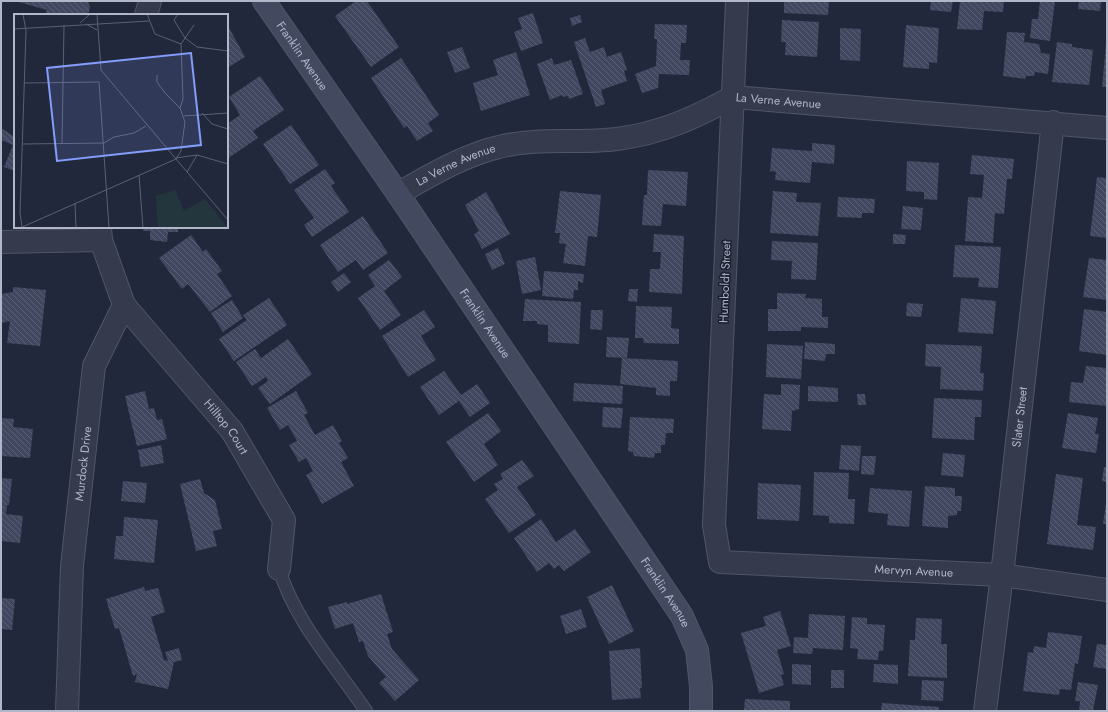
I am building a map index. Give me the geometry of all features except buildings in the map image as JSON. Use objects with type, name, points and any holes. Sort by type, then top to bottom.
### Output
[{"type":"street","points":[[146,14],[150,1]]},
{"type":"street","name":"Humboldt Street","points":[[720,562],[714,525],[737,1]]},
{"type":"street","name":"Franklin Avenue","points":[[269,5],[682,616],[697,650],[701,686],[701,711]]},
{"type":"street","name":"La Verne Avenue","points":[[398,194],[419,181],[475,154],[499,147],[548,140],[571,141],[616,139],[652,133],[689,120],[733,97],[1053,122],[1107,128]]},
{"type":"street","name":"Slater Street","points":[[985,711],[1002,575],[1053,122]]},
{"type":"street","points":[[1,242],[101,234],[124,305]]},
{"type":"street","name":"Hilltop Court","points":[[124,305],[232,431],[284,520],[279,569]]},
{"type":"street","name":"Murdock Drive","points":[[67,711],[72,566],[94,366],[124,305]]},
{"type":"street","name":"Mervyn Avenue","points":[[720,562],[1002,575],[1107,590]]},
{"type":"lane","points":[[279,569],[285,588],[308,629],[366,711]]}]
